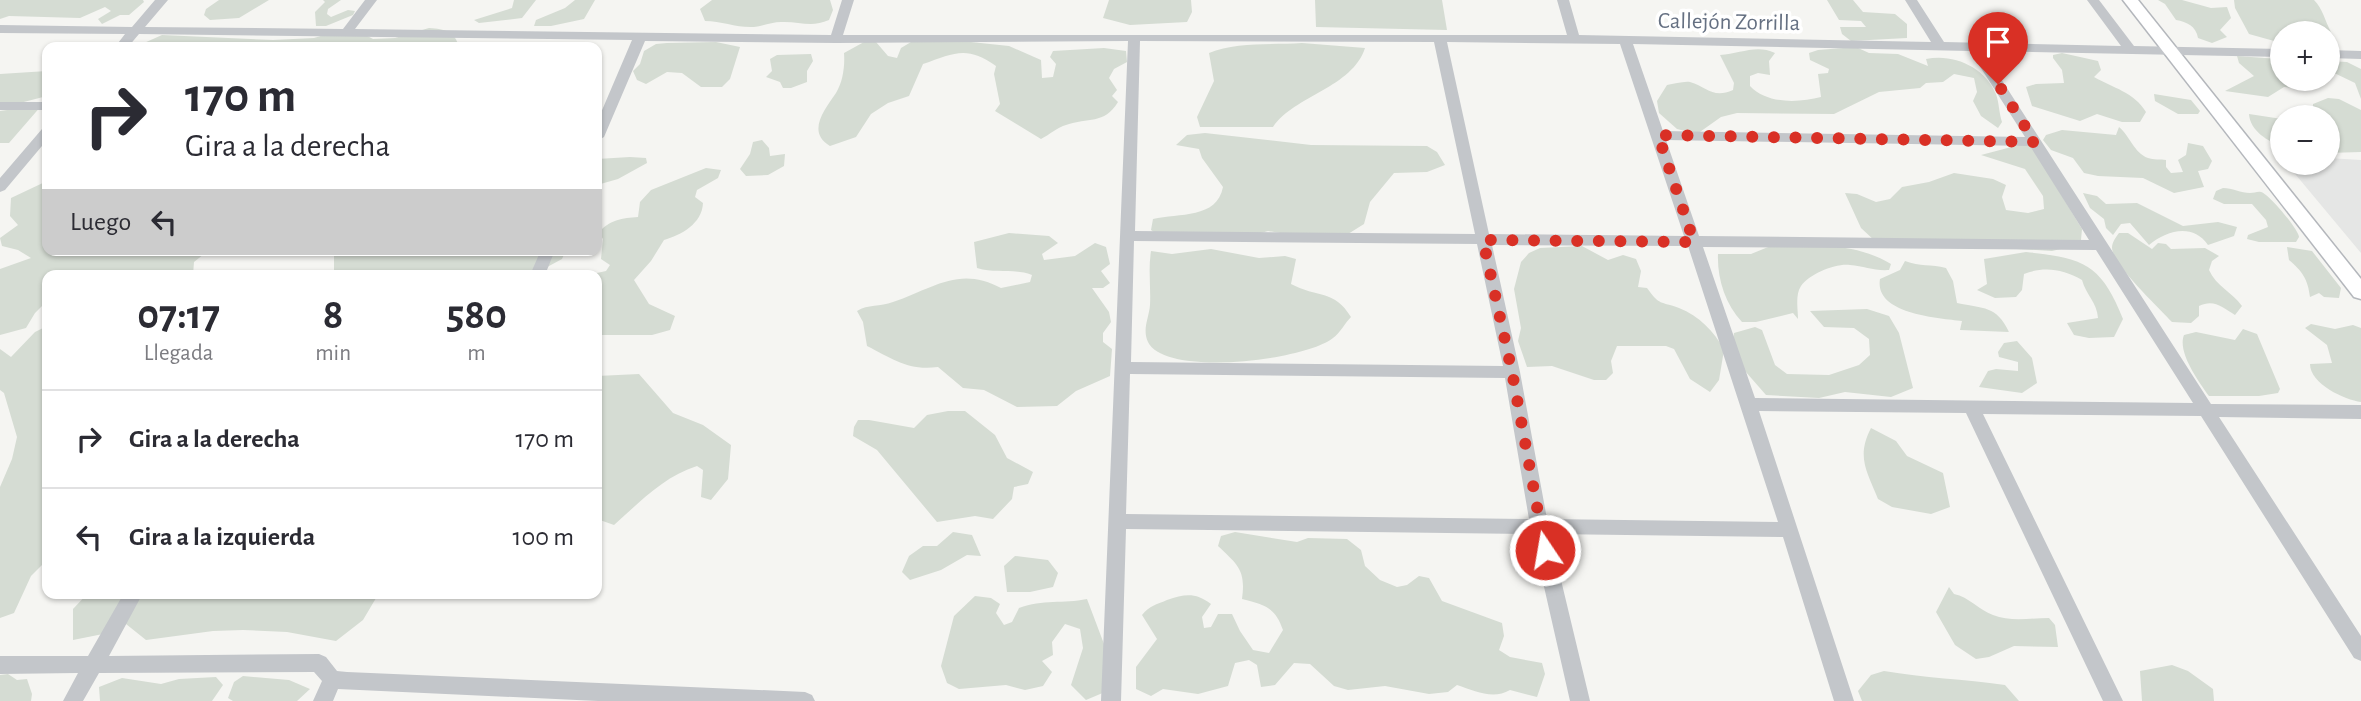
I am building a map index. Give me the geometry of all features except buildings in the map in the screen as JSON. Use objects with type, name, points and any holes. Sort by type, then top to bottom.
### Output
[{"type":"main road","points":[[2130,0],[2361,292]]},
{"type":"street","points":[[125,42],[162,0]]},
{"type":"street","points":[[345,34],[371,0]]},
{"type":"street","points":[[836,39],[848,0]]},
{"type":"street","points":[[1563,0],[1574,40]]},
{"type":"street","points":[[1911,0],[1939,45]]},
{"type":"street","points":[[2093,0],[2130,49]]},
{"type":"street","name":"Callejón Zorrilla","points":[[0,29],[836,39],[1134,37],[1625,40],[2270,53]]},
{"type":"street","points":[[602,125],[639,37]]},
{"type":"street","points":[[1111,701],[1134,37]]},
{"type":"street","points":[[1440,39],[1512,372],[1539,525],[1580,701]]},
{"type":"street","points":[[1625,40],[1749,404],[1844,701]]},
{"type":"street","points":[[1973,46],[2361,652]]},
{"type":"street","points":[[2340,54],[2361,55]]},
{"type":"street","points":[[0,106],[42,106]]},
{"type":"street","points":[[1658,135],[2035,142]]},
{"type":"street","points":[[0,187],[42,138]]},
{"type":"street","points":[[1127,236],[2101,245]]},
{"type":"street","points":[[1123,368],[1512,372]]},
{"type":"street","points":[[1749,404],[2361,412]]},
{"type":"street","points":[[1971,406],[2113,701]]},
{"type":"street","points":[[1118,521],[1788,530]]},
{"type":"street","points":[[73,701],[131,599]]},
{"type":"street","points":[[0,665],[319,663],[332,679],[804,701]]},
{"type":"street","points":[[323,701],[332,679]]},
{"type":"shaded area","points":[[0,0],[144,2],[129,15],[120,15],[102,24],[98,19],[111,11],[105,7],[80,18],[9,16],[0,19]]},
{"type":"shaded area","points":[[219,0],[269,0],[239,18],[210,20],[204,15],[206,9]]},
{"type":"shaded area","points":[[323,0],[341,0],[328,9],[327,14],[331,17],[348,10],[355,11],[353,15],[326,26],[316,26],[315,12],[325,2]]},
{"type":"shaded area","points":[[514,0],[536,0],[522,18],[479,23],[474,20],[512,8]]},
{"type":"shaded area","points":[[575,0],[595,0],[584,19],[551,26],[534,26],[536,20],[565,8]]},
{"type":"shaded area","points":[[712,0],[830,0],[833,10],[829,20],[823,22],[778,22],[748,27],[705,21],[700,9]]},
{"type":"shaded area","points":[[1109,0],[1191,0],[1192,12],[1187,22],[1130,25],[1103,18]]},
{"type":"shaded area","points":[[1315,0],[1442,0],[1447,30],[1316,27]]},
{"type":"shaded area","points":[[1827,0],[1853,0],[1863,12],[1895,14],[1907,24],[1907,38],[1851,41],[1842,34],[1840,27],[1866,27],[1861,21],[1839,20]]},
{"type":"shaded area","points":[[2158,0],[2182,0],[2211,8],[2227,7],[2231,18],[2220,30],[2227,37],[2212,43],[2198,38],[2193,28],[2176,20],[2165,4]]},
{"type":"shaded area","points":[[2234,0],[2314,0],[2326,21],[2270,21],[2270,40],[2249,34],[2235,8]]},
{"type":"shaded area","points":[[429,28],[448,32],[457,42],[146,42],[162,35],[273,40],[314,38],[341,30],[358,31],[373,39],[395,38]]},
{"type":"shaded area","points":[[716,42],[740,47],[730,79],[722,87],[701,87],[682,73],[667,72],[646,84],[637,80],[633,71],[640,64],[644,51],[656,44]]},
{"type":"shaded area","points":[[864,42],[876,42],[888,56],[897,58],[901,48],[911,42],[971,42],[1009,46],[1041,60],[1042,78],[1053,77],[1056,64],[1050,57],[1053,51],[1104,48],[1126,51],[1127,62],[1114,69],[1109,78],[1117,90],[1112,96],[1118,102],[1113,109],[1101,117],[1063,126],[1041,139],[995,111],[1000,104],[994,74],[996,66],[977,55],[952,54],[923,64],[909,96],[888,103],[871,114],[856,137],[830,146],[819,134],[820,120],[840,84],[844,53]]},
{"type":"shaded area","points":[[1302,43],[1365,48],[1348,73],[1295,107],[1273,127],[1200,127],[1197,117],[1214,81],[1209,53],[1242,46]]},
{"type":"shaded area","points":[[1856,47],[1869,53],[1898,54],[1928,66],[1926,59],[1936,58],[1967,64],[1991,84],[1997,97],[2002,122],[1998,128],[1981,116],[1973,101],[1977,92],[1974,78],[1954,74],[1943,82],[1926,83],[1920,88],[1879,92],[1834,114],[1737,113],[1721,117],[1697,134],[1677,129],[1659,113],[1657,101],[1667,85],[1688,82],[1715,93],[1733,90],[1734,83],[1720,55],[1755,49],[1775,53],[1769,61],[1770,75],[1758,73],[1750,76],[1750,86],[1757,92],[1783,100],[1821,97],[1818,74],[1828,73],[1829,69],[1810,60],[1809,53]]},
{"type":"shaded area","points":[[2062,53],[2098,61],[2101,70],[2094,77],[2123,91],[2141,105],[2146,112],[2140,122],[2122,122],[2097,114],[2080,121],[2032,106],[2026,87],[2064,83],[2062,70],[2053,58],[2053,55]]},
{"type":"shaded area","points":[[811,54],[813,61],[807,71],[807,82],[783,88],[780,82],[766,77],[772,71],[770,59],[777,55]]},
{"type":"shaded area","points":[[2237,56],[2270,58],[2270,91],[2278,91],[2268,97],[2225,91],[2254,76],[2239,63]]},
{"type":"shaded area","points":[[2340,62],[2361,69],[2361,99],[2355,83],[2340,76]]},
{"type":"shaded area","points":[[42,71],[42,97],[12,105],[0,103],[0,74]]},
{"type":"shaded area","points":[[2154,94],[2191,100],[2200,111],[2198,114],[2178,114],[2155,101]]},
{"type":"shaded area","points":[[2328,98],[2339,99],[2361,110],[2361,152],[2340,153],[2340,105],[2313,104]]},
{"type":"shaded area","points":[[42,105],[9,143],[0,143],[0,111]]},
{"type":"shaded area","points":[[2249,114],[2270,117],[2270,140],[2256,130]]},
{"type":"shaded area","points":[[2119,127],[2143,156],[2166,160],[2166,167],[2171,173],[2183,172],[2178,160],[2186,155],[2188,143],[2203,146],[2212,161],[2208,169],[2198,171],[2204,187],[2174,193],[2143,178],[2084,173],[2073,158],[2051,150],[2043,140],[2046,135],[2062,130],[2116,135]]},
{"type":"shaded area","points":[[1205,133],[1311,145],[1427,146],[1437,152],[1445,165],[1427,172],[1394,173],[1370,202],[1364,224],[1348,234],[1292,235],[1268,231],[1247,237],[1158,235],[1151,230],[1153,219],[1205,210],[1219,197],[1223,187],[1202,158],[1199,149],[1176,145],[1187,135]]},
{"type":"shaded area","points":[[762,140],[769,148],[770,156],[785,154],[784,166],[768,175],[746,176],[740,169],[750,154],[753,142]]},
{"type":"shaded area","points":[[2019,145],[2031,145],[2082,229],[2081,240],[2073,246],[2052,251],[1875,241],[1861,228],[1845,193],[1857,194],[1876,202],[1890,199],[1902,187],[1929,182],[1954,173],[1993,179],[2006,185],[2002,197],[2006,210],[2028,213],[2044,209],[2043,196],[2025,169],[1981,155]]},
{"type":"shaded area","points":[[646,158],[647,163],[618,179],[602,184],[602,159]]},
{"type":"shaded area","points":[[2340,159],[2361,160],[2361,253],[2296,175],[2340,175]]},
{"type":"shaded area","points":[[706,168],[721,170],[718,178],[697,190],[695,197],[703,203],[695,223],[684,232],[664,240],[651,261],[634,280],[649,304],[675,316],[670,330],[652,335],[602,335],[602,272],[610,265],[601,259],[602,230],[611,222],[638,217],[640,202],[651,190]]},
{"type":"shaded area","points":[[42,183],[42,256],[202,256],[194,262],[193,270],[42,270],[42,306],[26,328],[0,335],[0,269],[31,258],[18,250],[2,246],[0,238],[18,225],[10,216],[11,198]]},
{"type":"shaded area","points":[[2223,188],[2265,194],[2298,233],[2296,242],[2259,242],[2247,239],[2248,235],[2268,227],[2266,220],[2252,204],[2224,204],[2213,199],[2216,191]]},
{"type":"shaded area","points":[[2083,193],[2097,196],[2106,204],[2137,203],[2183,226],[2218,222],[2237,227],[2234,236],[2208,245],[2195,234],[2180,231],[2149,245],[2130,223],[2121,224],[2113,235],[2106,228],[2104,219],[2090,208]]},
{"type":"shaded area","points":[[1009,233],[1049,236],[1058,243],[1042,254],[1044,260],[1075,256],[1095,243],[1106,247],[1110,264],[1101,271],[1110,283],[1103,288],[1092,288],[1109,312],[1111,322],[1103,333],[1103,342],[1112,349],[1110,376],[1076,391],[1057,406],[1017,407],[984,390],[963,388],[938,367],[909,366],[867,346],[863,322],[857,311],[861,309],[888,304],[959,279],[986,281],[1001,288],[1030,282],[1032,275],[1025,273],[977,268],[974,242]]},
{"type":"shaded area","points":[[2119,233],[2128,233],[2152,249],[2158,243],[2166,244],[2171,249],[2205,248],[2219,256],[2212,261],[2209,270],[2242,306],[2235,315],[2218,305],[2204,304],[2199,306],[2199,316],[2191,323],[2172,322],[2128,275],[2114,255],[2112,246]]},
{"type":"shaded area","points":[[1773,245],[1848,249],[1863,252],[1891,264],[1889,270],[1844,265],[1823,270],[1801,286],[1797,298],[1798,319],[1793,313],[1756,322],[1742,322],[1723,290],[1718,254],[1751,254]]},
{"type":"shaded area","points":[[1582,246],[1608,260],[1623,255],[1636,259],[1641,271],[1638,287],[1647,288],[1661,302],[1693,315],[1711,330],[1724,350],[1719,380],[1710,392],[1690,379],[1674,349],[1666,346],[1617,346],[1611,361],[1613,373],[1606,380],[1594,380],[1552,366],[1527,367],[1518,341],[1521,328],[1514,289],[1521,262],[1529,253],[1540,248]]},
{"type":"shaded area","points":[[2287,247],[2312,251],[2341,288],[2339,298],[2324,297],[2319,293],[2310,297],[2304,276],[2289,260]]},
{"type":"shaded area","points":[[1211,249],[1259,258],[1285,256],[1296,259],[1291,284],[1331,298],[1345,308],[1351,317],[1333,338],[1295,353],[1237,362],[1207,362],[1181,360],[1160,353],[1148,342],[1146,333],[1150,305],[1151,251],[1172,254]]},
{"type":"shaded area","points":[[2026,252],[2076,261],[2098,275],[2107,286],[2123,319],[2114,337],[2089,338],[2074,335],[2067,323],[2098,318],[2096,307],[2082,280],[2068,273],[2046,269],[2024,274],[2022,290],[2016,297],[1995,298],[1977,290],[1987,284],[1984,259]]},
{"type":"shaded area","points":[[334,256],[563,256],[542,270],[334,270]]},
{"type":"shaded area","points":[[1905,261],[1946,268],[1953,281],[1957,303],[1994,313],[2009,332],[1960,330],[1962,321],[1924,316],[1897,307],[1887,300],[1881,291],[1880,279],[1900,270]]},
{"type":"shaded area","points":[[1867,309],[1889,316],[1899,333],[1913,388],[1891,397],[1845,392],[1819,398],[1766,395],[1731,355],[1734,333],[1755,327],[1762,330],[1775,365],[1787,374],[1829,375],[1859,365],[1870,355],[1869,339],[1854,328],[1824,327],[1810,311]]},
{"type":"shaded area","points":[[2311,324],[2335,329],[2353,325],[2361,328],[2361,402],[2330,390],[2316,378],[2310,364],[2332,363],[2327,345],[2305,328]]},
{"type":"shaded area","points":[[42,328],[42,565],[31,576],[14,613],[0,618],[0,487],[12,459],[17,437],[4,393],[0,390],[0,349],[11,357],[35,332]]},
{"type":"shaded area","points":[[2243,329],[2257,334],[2280,389],[2278,393],[2259,396],[2209,396],[2186,358],[2184,335],[2196,332],[2235,340]]},
{"type":"shaded area","points":[[2017,341],[2032,358],[2037,383],[2022,393],[1979,387],[1988,371],[2018,371],[2018,362],[1999,357],[1998,352],[2004,343]]},
{"type":"shaded area","points":[[639,374],[673,413],[703,425],[731,445],[728,479],[711,500],[701,497],[703,470],[697,466],[674,476],[652,491],[614,525],[602,521],[602,376]]},
{"type":"shaded area","points":[[965,411],[995,435],[1007,458],[1033,472],[1028,484],[1014,487],[1012,499],[993,519],[975,516],[937,522],[877,450],[853,436],[858,420],[914,428],[927,415]]},
{"type":"shaded area","points":[[1871,428],[1896,441],[1907,456],[1943,473],[1950,507],[1931,514],[1892,507],[1878,499],[1867,472],[1864,456],[1864,447]]},
{"type":"shaded area","points":[[953,532],[972,535],[981,556],[967,555],[941,570],[910,580],[902,572],[909,556],[923,546],[937,546]]},
{"type":"shaded area","points":[[1235,532],[1297,542],[1308,538],[1347,539],[1361,550],[1365,566],[1380,580],[1397,587],[1407,585],[1419,576],[1429,578],[1442,601],[1502,623],[1504,636],[1499,650],[1510,657],[1542,663],[1545,674],[1537,697],[1510,690],[1484,694],[1457,685],[1448,692],[1429,694],[1385,686],[1348,690],[1334,686],[1310,664],[1294,663],[1275,685],[1261,687],[1257,665],[1249,660],[1235,663],[1228,686],[1198,694],[1163,689],[1151,696],[1136,689],[1136,667],[1157,639],[1142,615],[1153,606],[1173,598],[1195,596],[1211,604],[1202,617],[1204,628],[1211,627],[1218,614],[1232,614],[1253,650],[1269,653],[1283,630],[1280,622],[1268,608],[1242,599],[1243,581],[1239,569],[1218,546],[1221,536]]},
{"type":"shaded area","points":[[1015,556],[1048,560],[1058,573],[1053,587],[1030,592],[1007,592],[1004,566]]},
{"type":"shaded area","points":[[1949,587],[1954,594],[2000,617],[2049,618],[2055,625],[2058,647],[2014,646],[1989,657],[1976,659],[1955,645],[1936,612]]},
{"type":"shaded area","points":[[975,596],[991,598],[1000,604],[996,613],[1004,625],[1012,622],[1019,608],[1028,605],[1087,599],[1104,644],[1105,692],[1086,700],[1071,685],[1083,648],[1080,629],[1065,624],[1052,642],[1053,655],[1042,661],[1052,672],[1043,686],[1025,690],[1006,685],[959,689],[947,683],[941,666],[954,616]]},
{"type":"shaded area","points":[[82,599],[375,599],[363,620],[336,641],[287,632],[243,630],[146,640],[126,624],[108,633],[73,640],[73,609]]},
{"type":"shaded area","points":[[2172,665],[2188,671],[2213,689],[2214,701],[2142,701],[2140,671]]},
{"type":"shaded area","points":[[1884,671],[2005,685],[2019,701],[1862,701],[1858,691],[1871,675]]},
{"type":"shaded area","points":[[8,674],[17,680],[27,679],[32,694],[31,701],[0,701],[0,675]]},
{"type":"shaded area","points":[[243,676],[289,680],[310,689],[297,701],[233,701],[228,698],[234,682]]},
{"type":"shaded area","points":[[216,677],[223,685],[212,701],[100,701],[99,687],[122,678],[161,684],[179,679]]},
{"type":"route","points":[[1545,550],[1512,372],[1483,240],[1694,242],[1658,135],[2035,142],[1998,84]]}]
